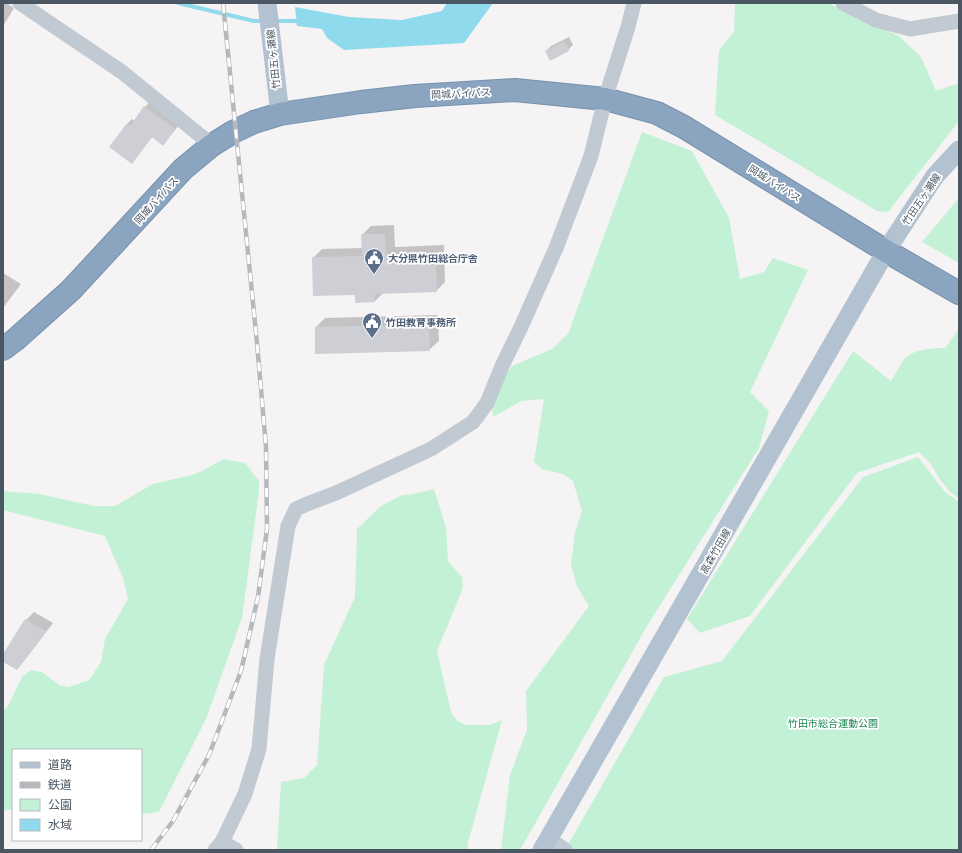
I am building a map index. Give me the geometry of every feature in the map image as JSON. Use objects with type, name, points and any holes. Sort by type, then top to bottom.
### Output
[{"type":"highway","name":"岡城バイパス","points":[[3,349],[71,290],[183,170],[212,145],[233,132],[247,125],[280,114],[384,99],[515,90],[605,99],[657,113],[684,127],[886,252],[959,292]]},
{"type":"main road","name":"竹田五ヶ瀬線","points":[[267,4],[270,40],[280,114]]},
{"type":"main road","name":"竹田五ヶ瀬線","points":[[886,252],[935,176],[959,150]]},
{"type":"main road","name":"高森竹田線","points":[[546,844],[886,252]]},
{"type":"street","points":[[20,3],[122,72],[212,145]]},
{"type":"street","points":[[236,850],[218,846],[245,794],[259,749],[268,659],[288,526],[296,509],[336,493],[430,449],[473,422],[487,403],[502,366],[556,248],[590,156],[605,99],[634,3]]},
{"type":"street","points":[[843,3],[876,20],[910,29],[959,20]]},
{"type":"street","points":[[546,844],[565,850]]},
{"type":"green space","points":[[735,3],[828,3],[899,36],[921,57],[936,91],[959,83],[959,121],[888,212],[877,211],[715,115],[719,50],[734,32]]},
{"type":"green space","points":[[642,132],[692,151],[729,218],[740,279],[764,272],[773,258],[808,270],[750,392],[769,411],[759,448],[647,626],[520,850],[501,850],[510,775],[527,730],[526,691],[589,606],[577,586],[571,565],[575,532],[582,511],[573,481],[563,474],[542,469],[534,462],[544,399],[521,401],[493,417],[492,407],[506,374],[512,366],[552,349],[568,334]]},
{"type":"green space","points":[[959,198],[959,263],[922,242]]},
{"type":"green space","points":[[959,329],[959,498],[950,492],[939,478],[931,464],[919,452],[857,473],[750,616],[700,633],[687,619],[853,351],[891,381],[902,362],[911,354],[922,350],[945,348]]},
{"type":"green space","name":"竹田市総合運動公園","points":[[918,457],[945,492],[959,502],[959,850],[565,850],[664,677],[722,661],[863,477]]},
{"type":"green space","points":[[224,459],[245,463],[259,481],[259,491],[242,618],[206,719],[159,812],[142,814],[142,749],[12,749],[12,809],[3,811],[3,711],[8,706],[22,677],[31,670],[42,672],[59,685],[69,687],[89,680],[101,662],[105,639],[128,599],[123,578],[105,536],[3,510],[3,491],[39,494],[94,506],[115,506],[153,484],[196,474]]},
{"type":"green space","points":[[434,489],[446,528],[448,561],[462,577],[463,588],[437,651],[451,712],[457,721],[466,725],[490,725],[502,720],[468,843],[468,850],[279,850],[277,848],[281,782],[304,778],[317,765],[324,665],[355,597],[357,529],[381,506],[402,495]]},
{"type":"water","points":[[447,3],[493,3],[464,43],[344,50],[327,38],[322,29],[297,26],[295,7],[349,17],[402,20],[442,11]]},
{"type":"building","points":[[564,41],[569,51],[550,61],[545,51]]},
{"type":"building","points":[[144,106],[175,129],[163,146],[152,137],[132,164],[109,147],[127,123],[130,126]]},
{"type":"building","name":"大分県竹田総合庁舎","points":[[361,234],[385,234],[386,255],[436,254],[437,292],[375,294],[375,302],[355,303],[355,295],[313,296],[312,257],[362,256]]},
{"type":"building","name":"竹田教育事務所","points":[[429,324],[430,351],[315,354],[315,327]]},
{"type":"building","points":[[25,619],[46,631],[17,670],[3,662],[3,654]]},
{"type":"waterway","points":[[178,3],[254,21],[263,21]]},
{"type":"waterway","points":[[274,21],[301,21]]},
{"type":"railway","points":[[151,850],[173,821],[209,755],[241,671],[258,597],[267,529],[266,447],[223,3]]},
{"type":"place","name":"大分県竹田総合庁舎","points":[[374,275]]},
{"type":"place","name":"竹田教育事務所","points":[[372,339]]}]
